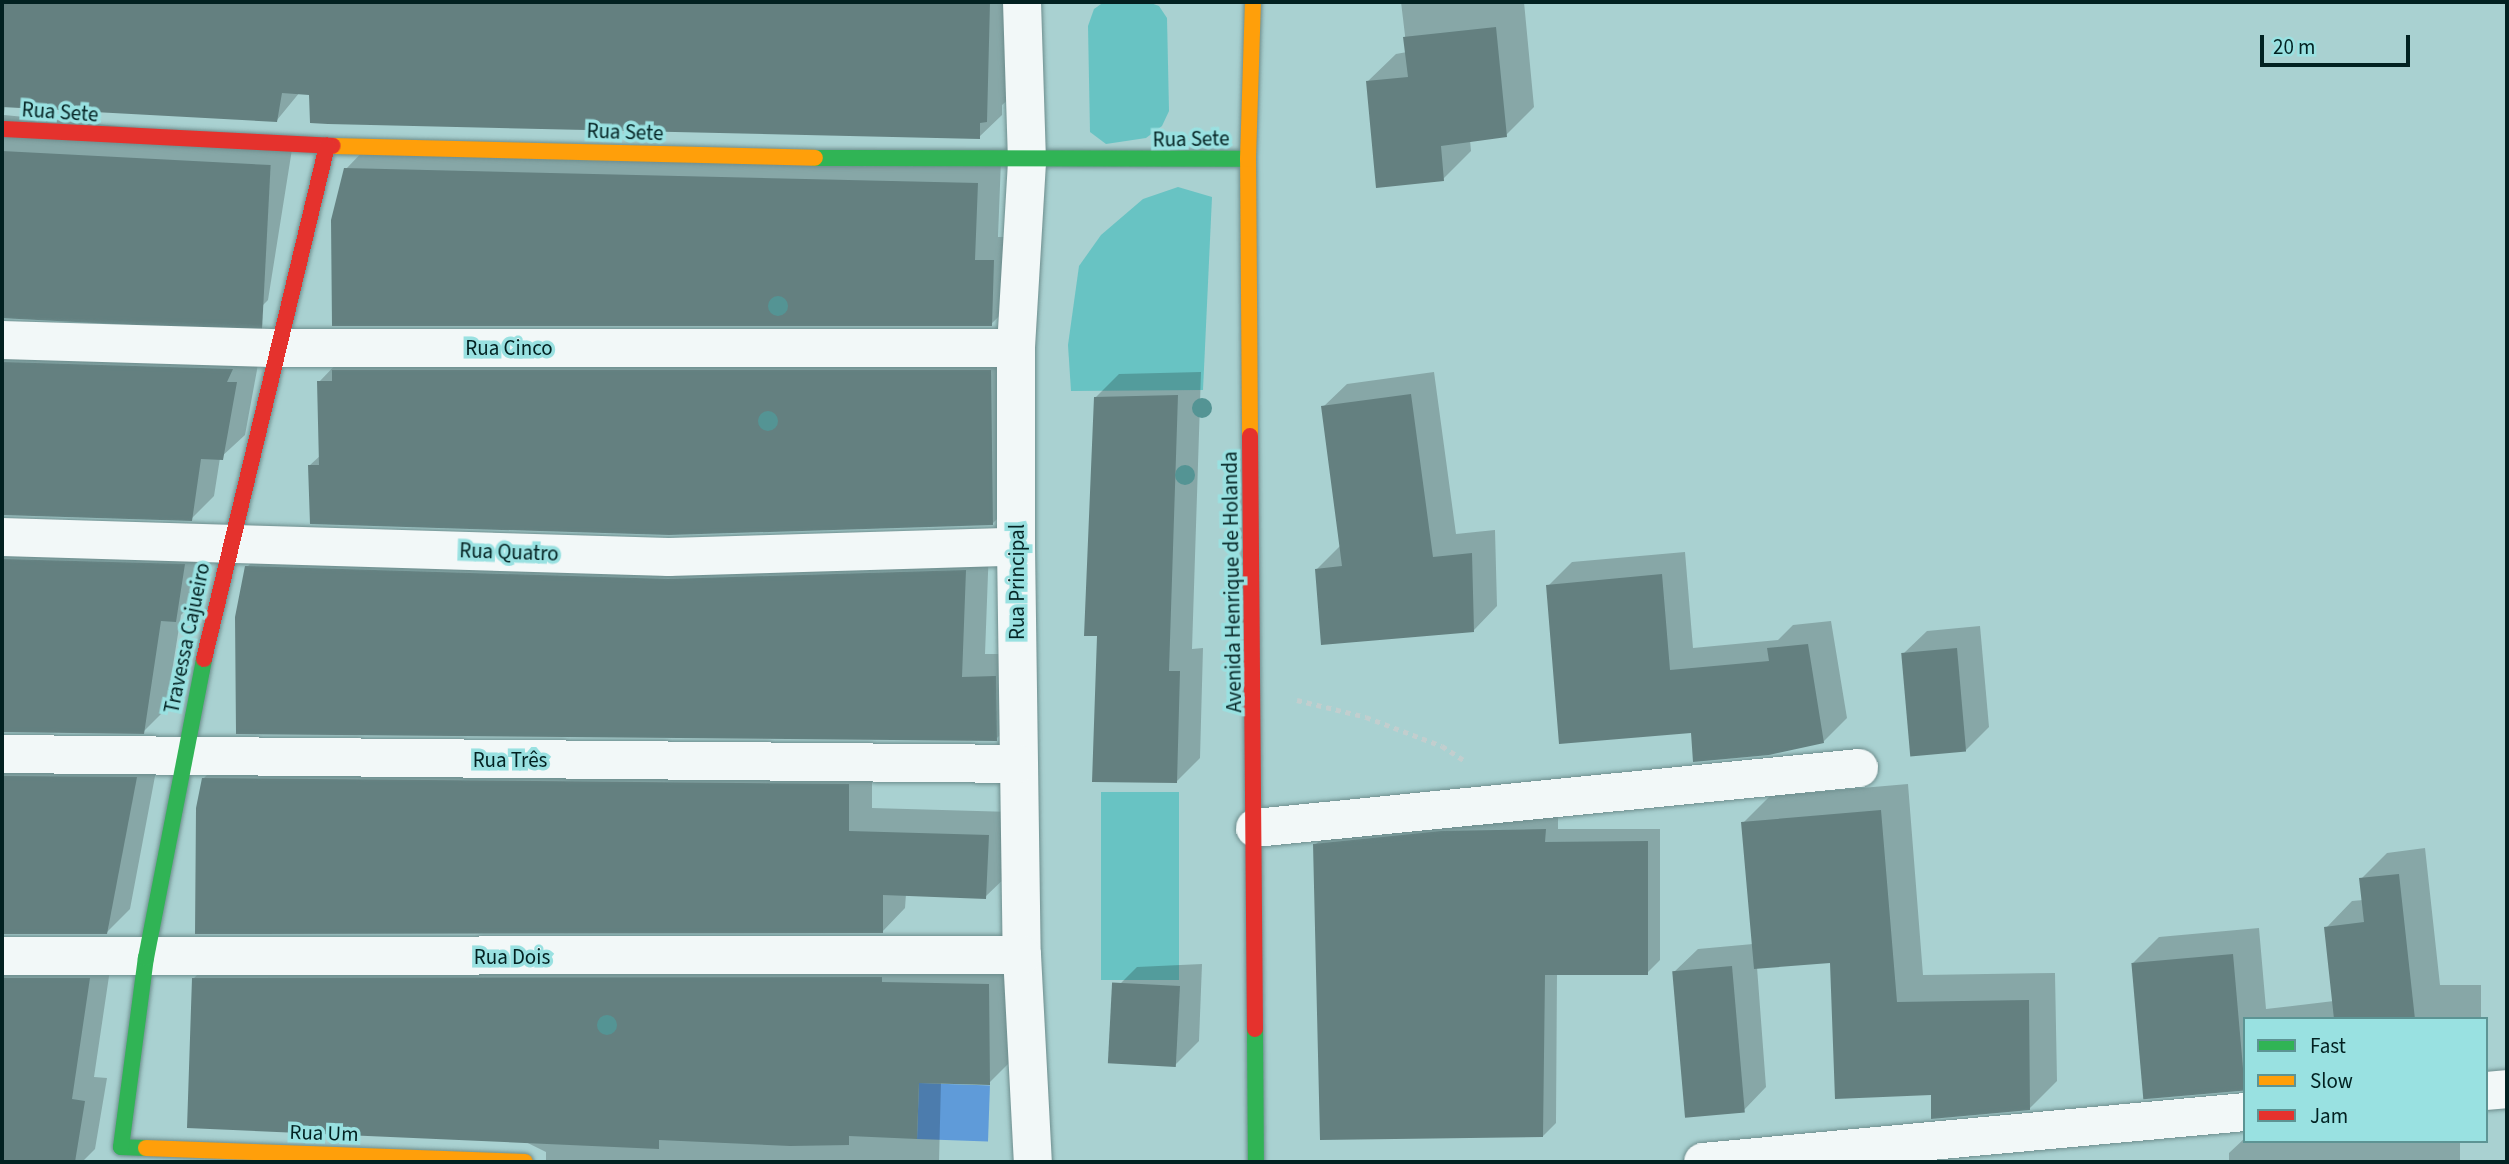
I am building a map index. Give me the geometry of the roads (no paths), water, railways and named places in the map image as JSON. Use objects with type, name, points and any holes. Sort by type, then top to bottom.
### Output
[{"type":"street","name":"Rua Principal","points":[[1022,2],[1027,162],[1016,348],[1018,764],[1022,955],[1033,1162]]},
{"type":"street","name":"Avenida Henrique de Holanda","points":[[1253,2],[1248,159],[1255,690],[1256,1162]]},
{"type":"street","name":"Rua Sete","points":[[2,129],[327,146],[1027,162],[1248,159]]},
{"type":"street","name":"Travessa Cajueiro","points":[[121,1147],[146,958],[183,758],[228,543],[279,348],[327,146]]},
{"type":"street","name":"Rua Cinco","points":[[2,340],[279,348],[1016,348]]},
{"type":"street","name":"Rua Quatro","points":[[2,537],[669,557],[1016,547]]},
{"type":"street","name":"Rua Três","points":[[2,754],[183,758],[1018,764]]},
{"type":"street","points":[[1255,828],[1859,768]]},
{"type":"street","name":"Rua Dois","points":[[2,956],[146,958],[1022,955]]},
{"type":"street","points":[[2488,1091],[2507,1089]]},
{"type":"street","points":[[1703,1162],[2243,1112]]},
{"type":"street","name":"Rua Um","points":[[121,1147],[526,1162]]}]
